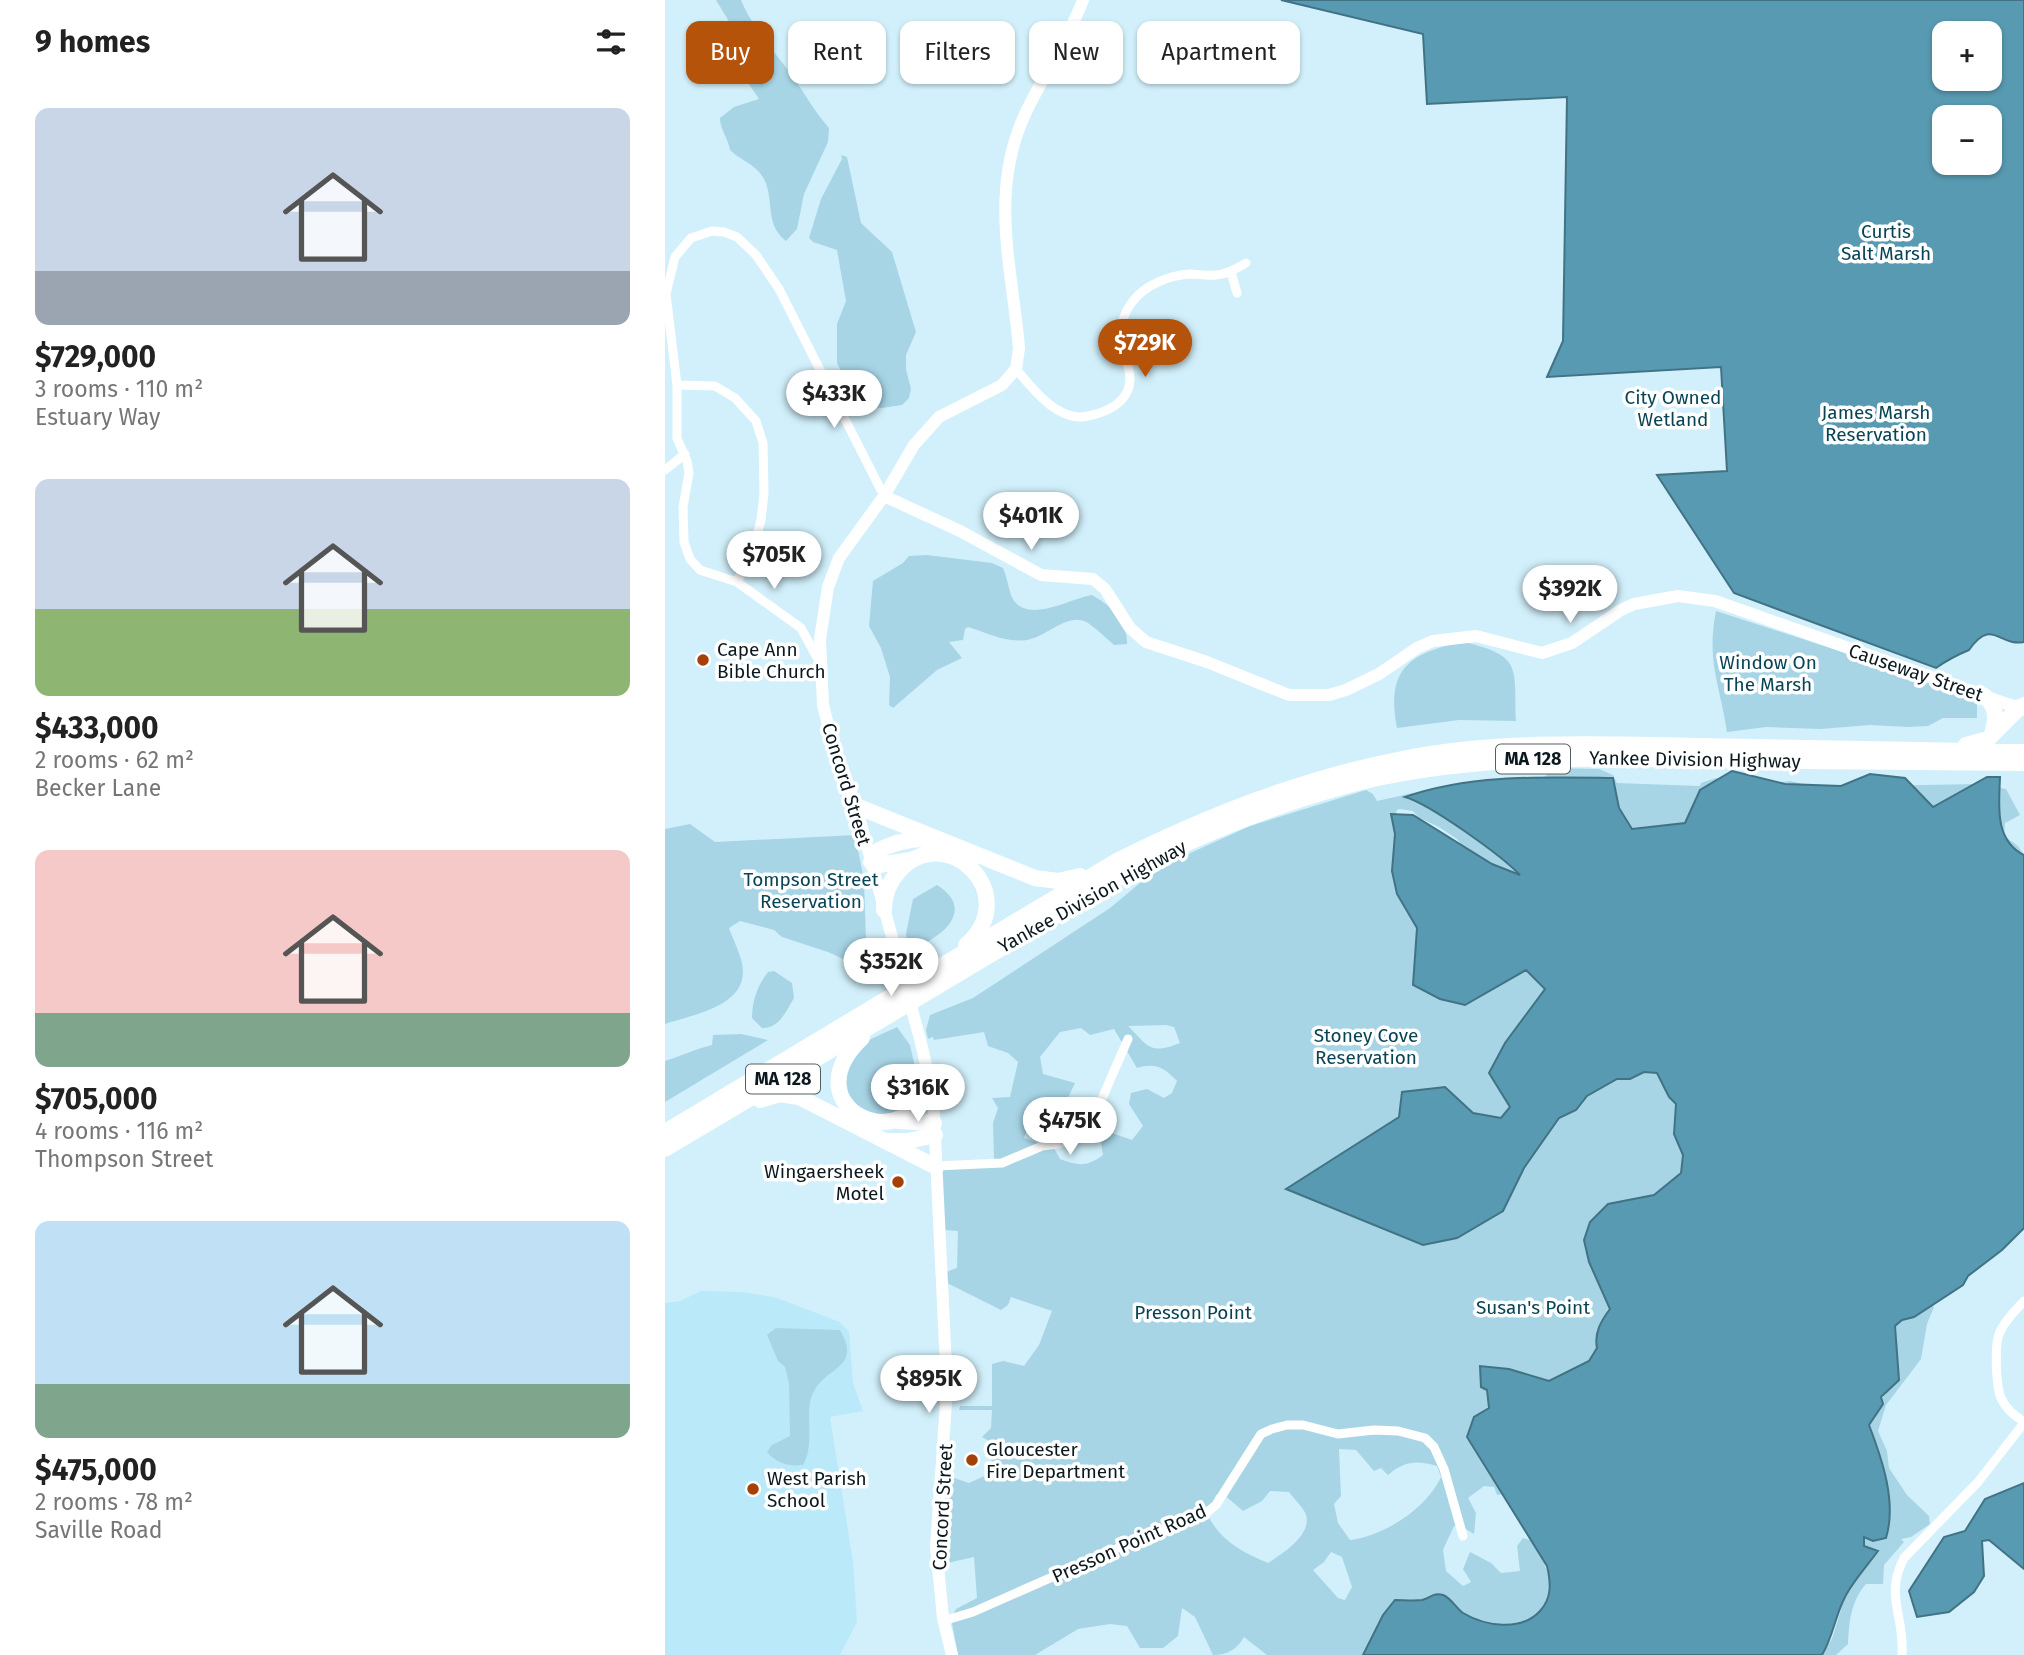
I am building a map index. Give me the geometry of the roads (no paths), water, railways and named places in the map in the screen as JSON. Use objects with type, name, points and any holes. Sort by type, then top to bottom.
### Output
[{"type":"highway","points":[[1983,695],[1994,709],[1992,734]]},
{"type":"highway","points":[[1851,749],[1965,745],[1984,741],[2023,706]]},
{"type":"highway","name":"Yankee Division Highway","points":[[665,1150],[899,1004],[1089,877],[1168,835],[1240,804],[1293,786],[1381,764],[1457,751],[1563,744],[2024,752]]},
{"type":"highway","name":"Yankee Division Highway","points":[[918,989],[1178,846],[1278,806],[1373,779],[1488,762],[1572,758],[2024,764]]},
{"type":"highway","points":[[856,806],[935,839],[1049,881],[1084,875],[1168,835]]},
{"type":"highway","points":[[918,989],[970,942],[983,924],[987,907],[981,880],[964,862],[942,854],[879,865],[871,862],[875,852],[887,846],[909,840],[935,839]]},
{"type":"highway","points":[[884,910],[892,881],[904,866],[915,859]]},
{"type":"highway","points":[[899,1004],[851,1048],[843,1059],[838,1074],[841,1095],[856,1114],[876,1122],[895,1121],[934,1129]]},
{"type":"highway","name":"Yankee Division Highway","points":[[665,1132],[899,1004]]},
{"type":"highway","points":[[895,1121],[908,1115],[923,1100],[930,1077]]},
{"type":"highway","points":[[665,1150],[754,1103],[783,1094],[811,1102],[936,1167]]},
{"type":"highway","points":[[884,1139],[908,1141],[934,1129]]},
{"type":"street","points":[[1083,0],[1061,51],[1027,111],[1009,166],[1004,204],[1019,348],[1016,369],[1034,390],[1062,413],[1080,418],[1118,406],[1127,395],[1130,380],[1128,366],[1119,346],[1120,327],[1133,301],[1150,287],[1168,278],[1231,272],[1246,263]]},
{"type":"street","points":[[821,664],[801,628],[737,582],[700,570],[693,564],[687,551],[682,527],[689,473],[685,454],[677,438],[677,385],[666,305],[667,284],[675,257],[682,246],[701,234],[724,232],[748,245],[779,289],[884,496]]},
{"type":"street","points":[[1231,272],[1237,293]]},
{"type":"street","name":"Concord Street","points":[[952,1655],[943,1621],[936,1547],[947,1388],[930,1077],[856,806],[831,737],[823,705],[820,639],[834,569],[846,545],[884,496],[925,430],[952,409],[1002,385],[1016,369]]},
{"type":"street","points":[[677,385],[715,386],[736,398],[756,421],[764,443],[761,520],[754,546],[737,582]]},
{"type":"street","points":[[665,470],[685,454]]},
{"type":"street","name":"Causeway Street","points":[[884,496],[960,531],[1041,575],[1093,579],[1105,589],[1130,628],[1146,642],[1207,662],[1280,693],[1329,695],[1365,682],[1433,641],[1476,636],[1515,648],[1546,653],[1572,643],[1629,606],[1678,596],[1715,601],[1983,695],[2023,706]]},
{"type":"street","points":[[936,1167],[1002,1163],[1042,1146],[1058,1144],[1075,1137],[1094,1117],[1128,1039]]},
{"type":"street","points":[[1902,1655],[1903,1639],[1893,1591],[1896,1573],[1904,1559],[1970,1491],[2024,1422],[2009,1410],[2000,1396],[1996,1350],[1998,1334],[2006,1320],[2024,1301]]},
{"type":"street","name":"Presson Point Road","points":[[943,1621],[973,1612],[1143,1537],[1206,1513],[1216,1505],[1261,1434],[1287,1425],[1303,1424],[1338,1434],[1374,1430],[1398,1431],[1425,1438],[1440,1456],[1463,1536]]},
{"type":"place","name":"Cape Ann Bible Church","points":[[703,660]]},
{"type":"place","name":"Wingaersheek Motel","points":[[898,1182]]},
{"type":"place","name":"Gloucester Fire Department","points":[[972,1460]]},
{"type":"place","name":"West Parish School","points":[[753,1489]]},
{"type":"park label","name":"Curtis Salt Marsh","points":[[1886,242]]},
{"type":"park label","name":"City Owned Wetland","points":[[1673,408]]},
{"type":"park label","name":"James Marsh Reservation","points":[[1876,423]]},
{"type":"park label","name":"Window On The Marsh","points":[[1768,673]]},
{"type":"park label","name":"Tompson Street Reservation","points":[[811,890]]},
{"type":"park label","name":"Stoney Cove Reservation","points":[[1366,1046]]},
{"type":"park label","name":"Susan's Point","points":[[1533,1307]]},
{"type":"park label","name":"Presson Point","points":[[1193,1312]]}]
